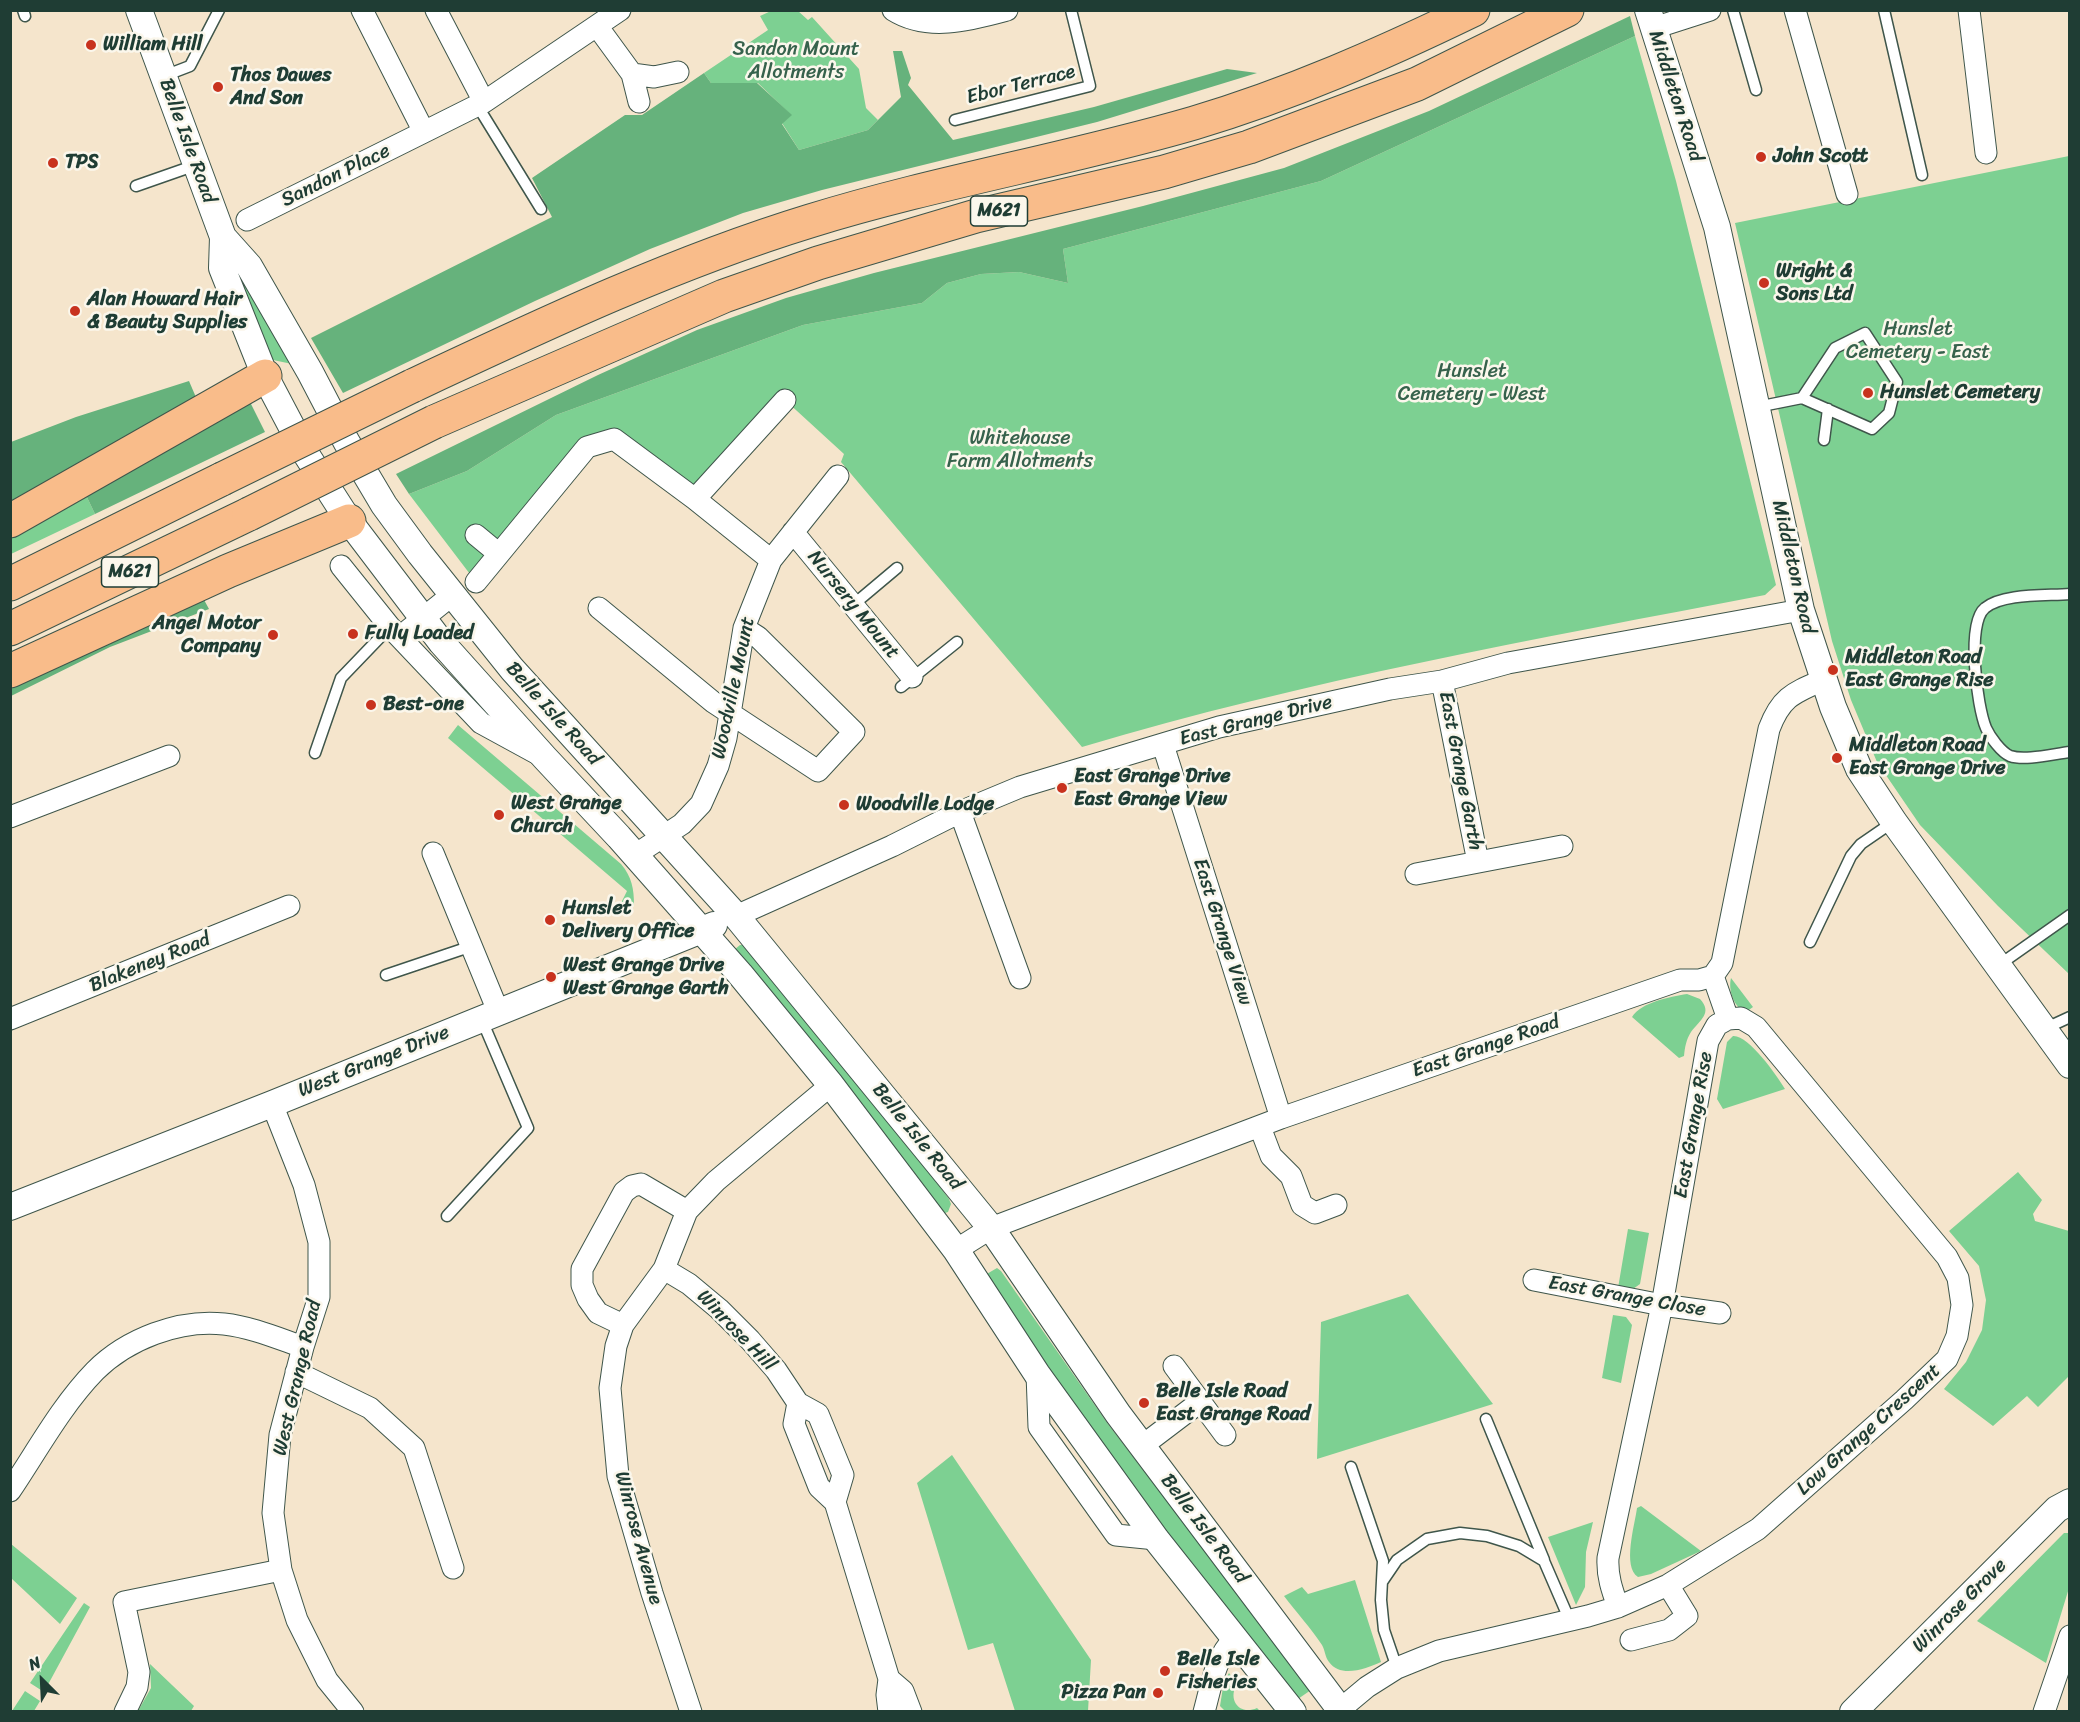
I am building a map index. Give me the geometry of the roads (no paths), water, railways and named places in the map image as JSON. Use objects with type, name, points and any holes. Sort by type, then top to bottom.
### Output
[{"type":"highway","name":"M621","points":[[10,584],[412,386],[657,276],[737,245],[812,220],[1193,123],[1265,100],[1401,45],[1473,10]]},
{"type":"highway","name":"M621","points":[[10,629],[434,422],[724,296],[818,263],[976,216],[1164,172],[1249,147],[1417,84],[1567,10]]},
{"type":"highway","points":[[10,521],[265,376]]},
{"type":"highway","name":"M621","points":[[10,671],[228,571],[349,521]]},
{"type":"street","name":"Belle Isle Road","points":[[140,10],[223,237],[249,266],[384,505],[512,669],[736,916],[991,1228],[1118,1414],[1340,1710]]},
{"type":"street","points":[[362,10],[424,132]]},
{"type":"street","points":[[436,10],[481,103]]},
{"type":"street","name":"Sandon Place","points":[[248,220],[481,103],[620,10]]},
{"type":"street","points":[[893,10],[920,22],[943,23],[978,14],[1007,10]]},
{"type":"street","points":[[1651,19],[1710,10]]},
{"type":"street","points":[[1795,10],[1847,194]]},
{"type":"street","points":[[1970,10],[1986,153]]},
{"type":"street","name":"Middleton Road","points":[[1651,19],[1717,227],[1755,407],[1802,610],[1823,680],[1859,769],[1894,822],[2070,1065]]},
{"type":"street","points":[[597,26],[632,74],[639,102]]},
{"type":"street","points":[[632,74],[654,77],[678,72]]},
{"type":"street","name":"Belle Isle Road","points":[[223,237],[222,268],[265,376],[306,454],[349,521],[441,642],[741,974],[831,1085],[956,1251],[1037,1374],[1156,1539],[1293,1712]]},
{"type":"street","points":[[265,376],[310,372]]},
{"type":"street","points":[[695,499],[785,400]]},
{"type":"street","points":[[476,582],[587,447],[614,439],[695,499],[771,560]]},
{"type":"street","name":"Woodville Mount","points":[[635,855],[682,824],[701,804],[718,766],[726,738],[744,628],[771,560],[838,476]]},
{"type":"street","points":[[349,521],[384,505]]},
{"type":"street","name":"Nursery Mount","points":[[793,532],[853,605],[906,682]]},
{"type":"street","points":[[476,535],[499,554]]},
{"type":"street","name":"Belle Isle Road","points":[[341,566],[395,632],[481,723],[545,758]]},
{"type":"street","points":[[395,632],[423,618],[452,595]]},
{"type":"street","points":[[599,608],[713,702],[818,771],[854,732],[758,637],[744,628]]},
{"type":"street","name":"East Grange Drive","points":[[736,916],[892,846],[960,812],[1020,788],[1219,727],[1390,689],[1442,681],[1508,663],[1802,610]]},
{"type":"street","points":[[1728,1019],[1713,976],[1722,963],[1769,729],[1776,711],[1788,698],[1823,680]]},
{"type":"street","name":"East Grange Garth","points":[[1442,681],[1478,862]]},
{"type":"street","name":"East Grange View","points":[[1163,745],[1281,1118]]},
{"type":"street","points":[[10,817],[169,756]]},
{"type":"street","points":[[960,812],[1020,978]]},
{"type":"street","name":"East Grange Garth","points":[[1416,874],[1562,846]]},
{"type":"street","points":[[433,853],[452,874],[490,1014]]},
{"type":"street","name":"Blakeney Road","points":[[10,1019],[289,906]]},
{"type":"street","name":"West Grange Drive","points":[[10,1207],[272,1104],[736,916]]},
{"type":"street","name":"East Grange Road","points":[[956,1251],[991,1228],[1281,1118],[1680,980],[1707,979],[1713,976]]},
{"type":"street","name":"Low Grange Crescent","points":[[1340,1710],[1367,1687],[1397,1668],[1439,1651],[1570,1621],[1618,1607],[1668,1585],[1758,1529],[1911,1394],[1947,1359],[1957,1336],[1962,1305],[1958,1278],[1947,1257],[1756,1028],[1742,1018],[1728,1019]]},
{"type":"street","name":"East Grange Rise","points":[[1618,1607],[1608,1578],[1608,1558],[1662,1305],[1708,1041],[1717,1025],[1728,1019]]},
{"type":"street","name":"Winrose Avenue","points":[[691,1712],[652,1593],[618,1476],[610,1388],[611,1373],[623,1325],[664,1269],[687,1211],[716,1181],[831,1085]]},
{"type":"street","name":"West Grange Road","points":[[272,1104],[304,1185],[319,1242],[319,1297],[280,1435],[273,1513],[281,1570],[297,1620],[327,1680],[353,1712]]},
{"type":"street","points":[[1260,1126],[1271,1156],[1291,1176],[1302,1205],[1315,1213],[1336,1205]]},
{"type":"street","points":[[623,1325],[598,1313],[582,1285],[582,1269],[624,1192],[632,1186],[641,1185],[687,1211]]},
{"type":"street","name":"Winrose Hill","points":[[664,1269],[689,1284],[739,1329],[776,1370],[798,1403],[794,1424],[819,1486],[835,1502],[889,1679],[887,1695],[889,1712]]},
{"type":"street","name":"East Grange Close","points":[[1534,1280],[1662,1305],[1720,1313]]},
{"type":"street","points":[[10,1491],[72,1398],[96,1370],[124,1349],[159,1332],[196,1322],[226,1324],[303,1347]]},
{"type":"street","points":[[1173,1366],[1225,1435]]},
{"type":"street","points":[[296,1372],[370,1408],[414,1448],[453,1568]]},
{"type":"street","points":[[1142,1446],[1200,1402]]},
{"type":"street","name":"Winrose Grove","points":[[1853,1712],[2057,1509],[2070,1502]]},
{"type":"street","points":[[125,1712],[137,1687],[139,1672],[124,1602],[281,1570]]},
{"type":"street","points":[[1631,1640],[1669,1630],[1687,1616],[1668,1585]]},
{"type":"street","points":[[2044,1712],[2070,1636]]},
{"type":"street","points":[[1204,1712],[1221,1656],[1234,1639]]},
{"type":"street","name":"Winrose Hill","points":[[889,1679],[903,1691],[911,1712]]},
{"type":"lane","points":[[164,76],[190,66],[219,10]]},
{"type":"lane","name":"Ebor Terrace","points":[[956,120],[1090,86],[1071,10]]},
{"type":"lane","points":[[1733,10],[1756,90]]},
{"type":"lane","points":[[1884,10],[1922,175]]},
{"type":"lane","points":[[481,103],[541,209]]},
{"type":"lane","points":[[136,186],[196,165]]},
{"type":"lane","points":[[1755,407],[1802,398],[1872,429],[1889,413],[1897,382],[1865,333],[1835,348],[1802,398]]},
{"type":"lane","points":[[1824,440],[1828,409]]},
{"type":"lane","points":[[853,605],[897,568]]},
{"type":"lane","points":[[2070,594],[1997,600],[1982,610],[1976,625],[1975,682],[1986,728],[1995,743],[2009,756],[2030,757],[2070,752]]},
{"type":"lane","points":[[315,753],[341,678],[395,632]]},
{"type":"lane","points":[[906,682],[957,642]]},
{"type":"lane","points":[[1810,942],[1851,856],[1861,844],[1894,822]]},
{"type":"lane","points":[[1997,966],[2070,915]]},
{"type":"lane","points":[[386,975],[472,946]]},
{"type":"lane","points":[[447,1216],[528,1128],[490,1014]]},
{"type":"lane","points":[[2044,1029],[2070,1017]]},
{"type":"lane","points":[[1486,1419],[1570,1621]]},
{"type":"lane","points":[[1351,1467],[1383,1561],[1381,1600],[1384,1630],[1397,1668]]},
{"type":"lane","points":[[1382,1582],[1397,1560],[1426,1539],[1460,1533],[1487,1536],[1519,1546],[1544,1560]]},
{"type":"place","name":"William Hill","points":[[91,45]]},
{"type":"place","name":"Thos Dawes And Son","points":[[218,87]]},
{"type":"place","name":"John Scott","points":[[1761,157]]},
{"type":"place","name":"TPS","points":[[53,163]]},
{"type":"place","name":"Wright & Sons Ltd","points":[[1764,283]]},
{"type":"place","name":"Alan Howard Hair & Beauty Supplies","points":[[75,311]]},
{"type":"place","name":"Hunslet Cemetery","points":[[1868,393]]},
{"type":"place","name":"Fully Loaded","points":[[353,634]]},
{"type":"place","name":"Angel Motor Company","points":[[273,635]]},
{"type":"place","name":"Middleton Road East Grange Rise","points":[[1833,670]]},
{"type":"place","name":"Best-one","points":[[371,705]]},
{"type":"place","name":"Middleton Road East Grange Drive","points":[[1837,758]]},
{"type":"place","name":"East Grange Drive East Grange View","points":[[1062,788]]},
{"type":"place","name":"Woodville Lodge","points":[[844,805]]},
{"type":"place","name":"West Grange Church","points":[[499,815]]},
{"type":"place","name":"Hunslet Delivery Office","points":[[550,920]]},
{"type":"place","name":"West Grange Drive West Grange Garth","points":[[551,977]]},
{"type":"place","name":"Belle Isle Road East Grange Road","points":[[1144,1403]]},
{"type":"place","name":"Belle Isle Fisheries","points":[[1165,1671]]},
{"type":"place","name":"Pizza Pan","points":[[1158,1693]]},
{"type":"park label","name":"Sandon Mount Allotments","points":[[796,62]]},
{"type":"park label","name":"Hunslet Cemetery - East","points":[[1918,342]]},
{"type":"park label","name":"Hunslet Cemetery - West","points":[[1472,384]]},
{"type":"park label","name":"Whitehouse Farm Allotments","points":[[1020,450]]}]
